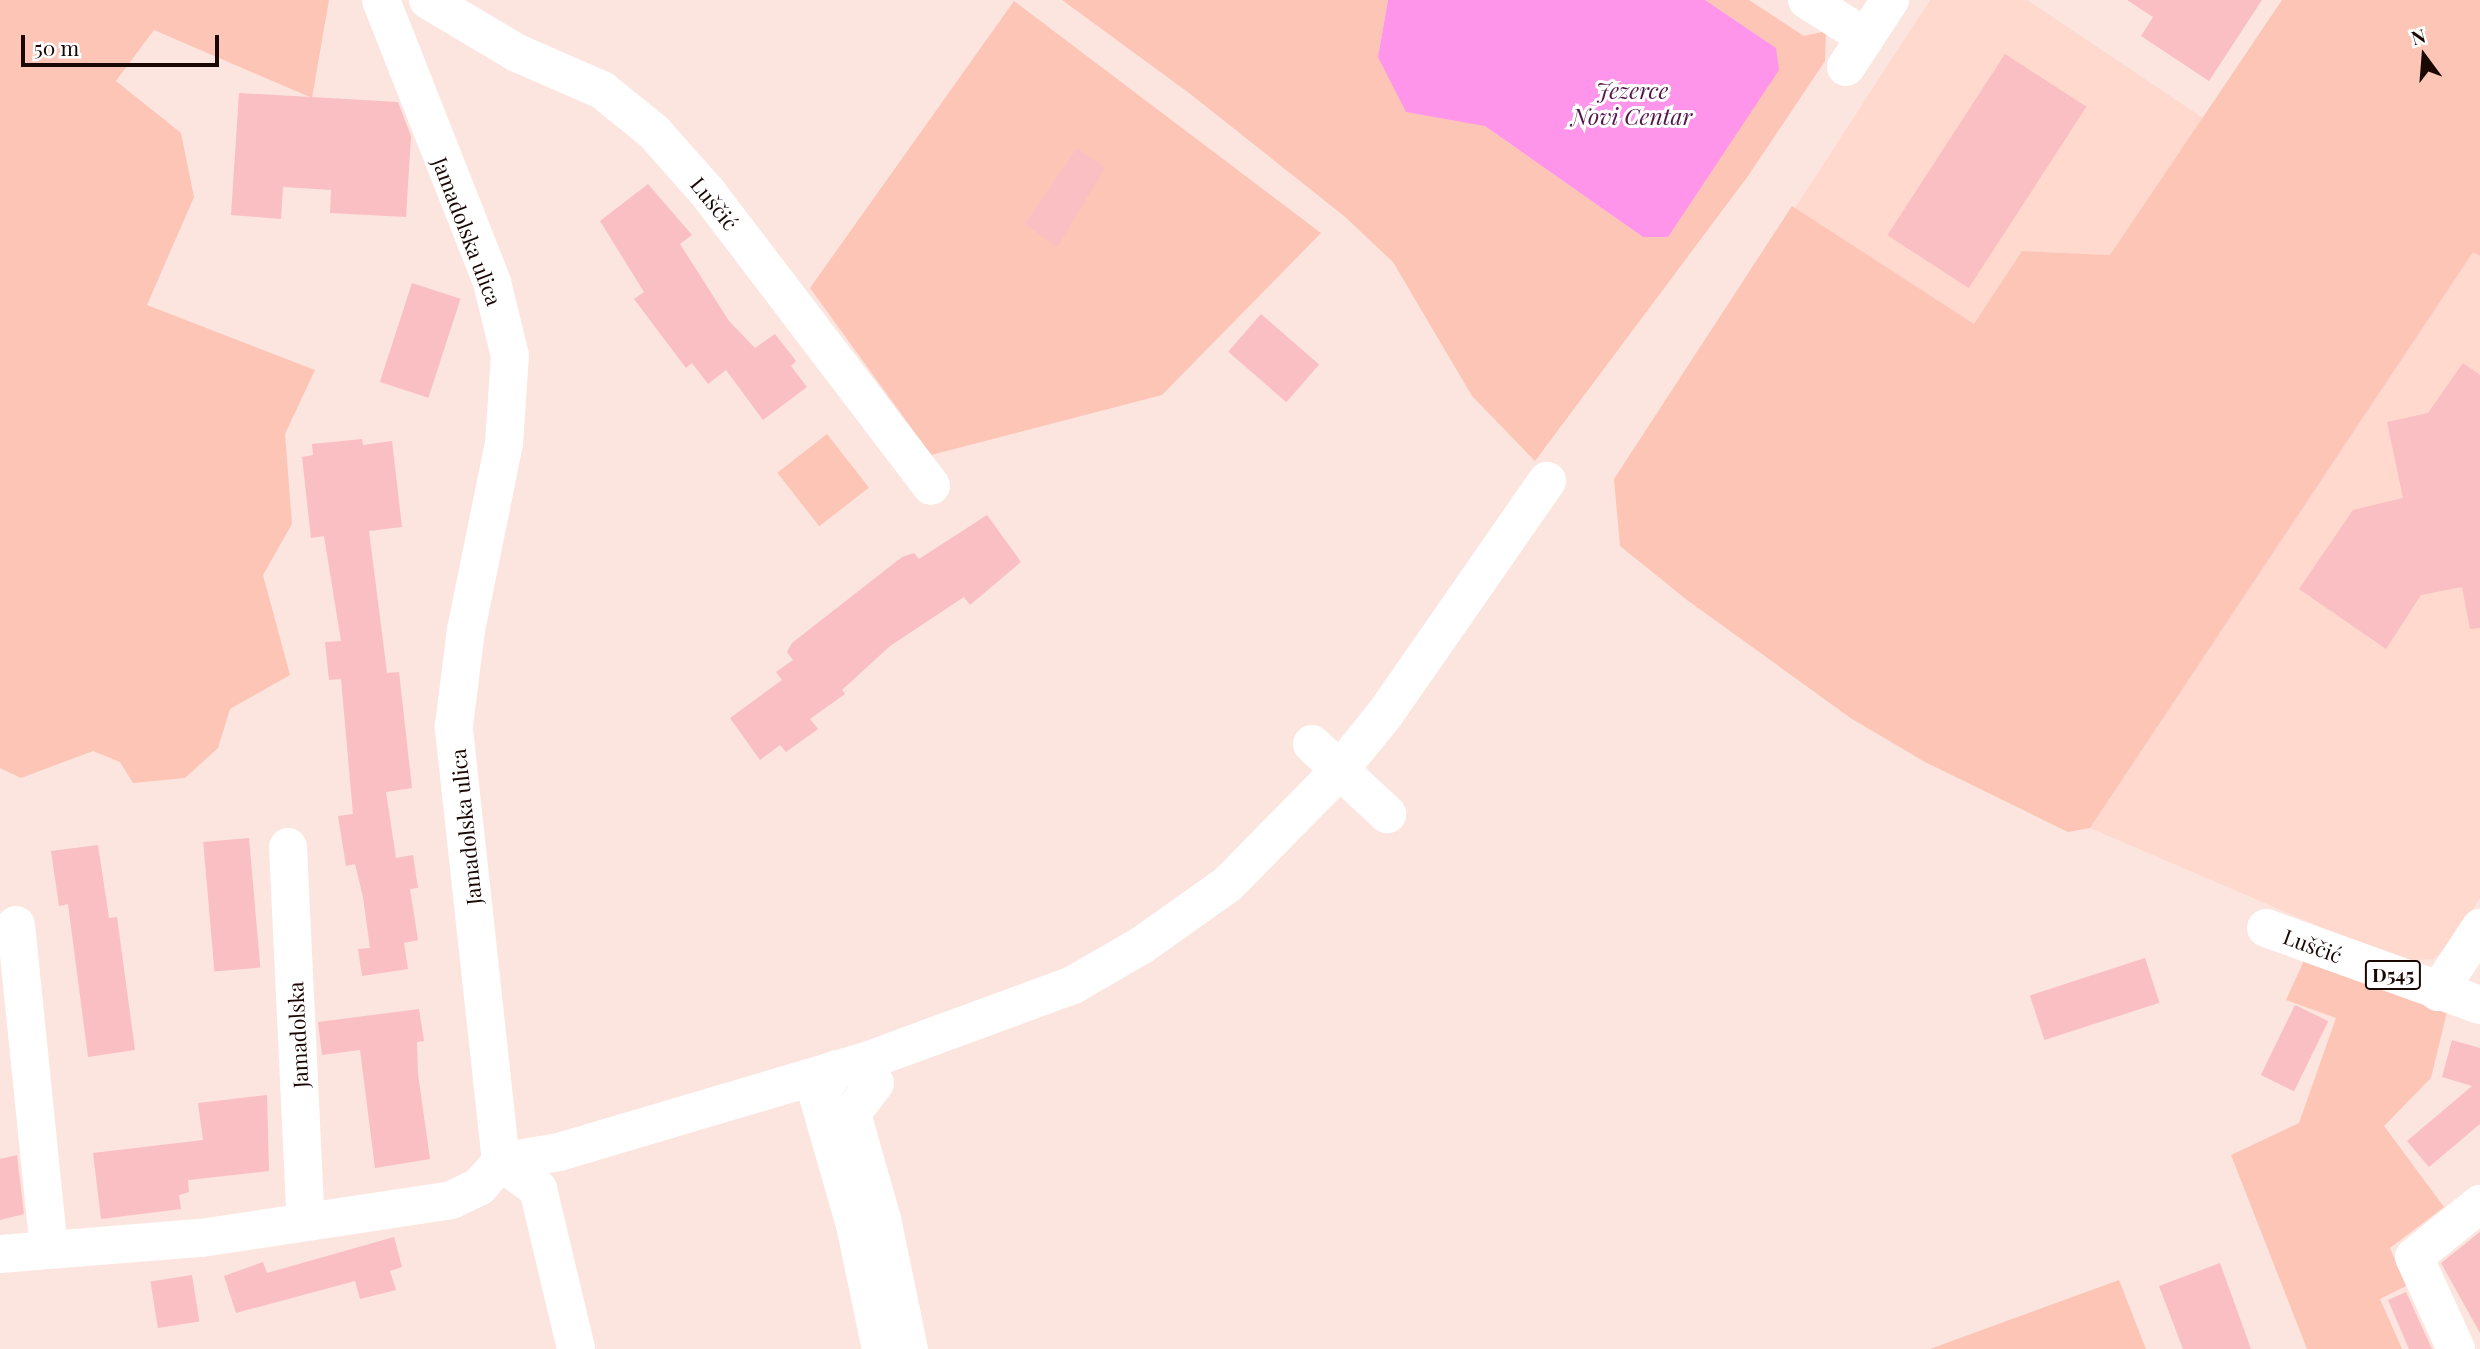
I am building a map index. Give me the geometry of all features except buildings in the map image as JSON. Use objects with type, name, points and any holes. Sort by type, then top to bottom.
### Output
[{"type":"street","name":"Jamadolska ulica","points":[[381,0],[492,282],[510,356],[504,443],[466,630],[454,726],[501,1163]]},
{"type":"street","name":"Luščić","points":[[428,0],[517,53],[602,90],[654,132],[708,193],[931,486]]},
{"type":"street","points":[[1807,0],[1855,52],[1890,0]]},
{"type":"street","points":[[0,1254],[201,1238],[451,1200],[479,1187],[501,1163],[559,1152],[757,1094],[828,1082],[875,1083],[1019,1033],[1155,963],[1241,898],[1347,781],[1385,714],[1554,488]]},
{"type":"street","points":[[1312,744],[1347,781],[1387,814]]},
{"type":"street","points":[[828,1082],[1073,985],[1142,945],[1228,884],[1347,781]]},
{"type":"street","name":"Jamadolska","points":[[288,847],[306,1222]]},
{"type":"street","points":[[16,925],[50,1248]]},
{"type":"street","name":"Luščić","points":[[2266,928],[2480,1005]]},
{"type":"street","points":[[2438,992],[2480,928]]},
{"type":"street","points":[[828,1082],[852,1114],[882,1219],[909,1349]]},
{"type":"street","points":[[828,1082],[881,1349]]},
{"type":"street","points":[[852,1114],[875,1083]]},
{"type":"street","points":[[501,1163],[538,1189],[576,1349]]},
{"type":"street","points":[[2456,1349],[2414,1257],[2480,1204]]},
{"type":"shaded area","points":[[0,0],[329,0],[312,98],[154,30],[116,81],[181,133],[194,197],[147,305],[315,370],[285,434],[292,524],[263,575],[290,675],[230,709],[218,748],[185,778],[133,783],[120,762],[93,751],[21,778],[0,768]]},
{"type":"shaded area","points":[[1062,0],[1388,0],[1378,57],[1461,120],[1485,126],[1643,237],[1776,48],[1705,0],[1749,0],[1804,36],[1826,31],[1825,61],[1748,176],[1535,461],[1472,396],[1393,262],[1344,216],[1189,93]]},
{"type":"shaded area","points":[[1930,0],[2027,0],[2203,118],[2110,255],[2022,251],[1974,325],[1795,208]]},
{"type":"shaded area","points":[[2282,0],[2480,0],[2480,256],[2473,252],[2090,828],[2068,832],[1925,762],[1852,719],[1687,600],[1620,546],[1614,479],[1792,206],[1974,324],[2022,251],[2110,255]]},
{"type":"shaded area","points":[[1014,1],[1321,233],[1162,395],[931,455],[810,288]]},
{"type":"shaded area","points":[[2473,251],[2480,256],[2480,898],[2450,945],[2433,959],[2400,961],[2090,828]]},
{"type":"shaded area","points":[[827,434],[869,488],[819,526],[777,473]]},
{"type":"shaded area","points":[[2306,956],[2448,1008],[2431,1078],[2384,1126],[2444,1207],[2390,1248],[2406,1286],[2380,1299],[2402,1349],[2307,1349],[2231,1155],[2299,1123],[2336,1018],[2286,1000]]},
{"type":"shaded area","points":[[2119,1280],[2146,1349],[1930,1349]]},
{"type":"water","name":"Jezerce Novi Centar","points":[[1388,0],[1705,0],[1776,48],[1779,70],[1668,237],[1643,237],[1485,126],[1406,112],[1378,57]]}]
